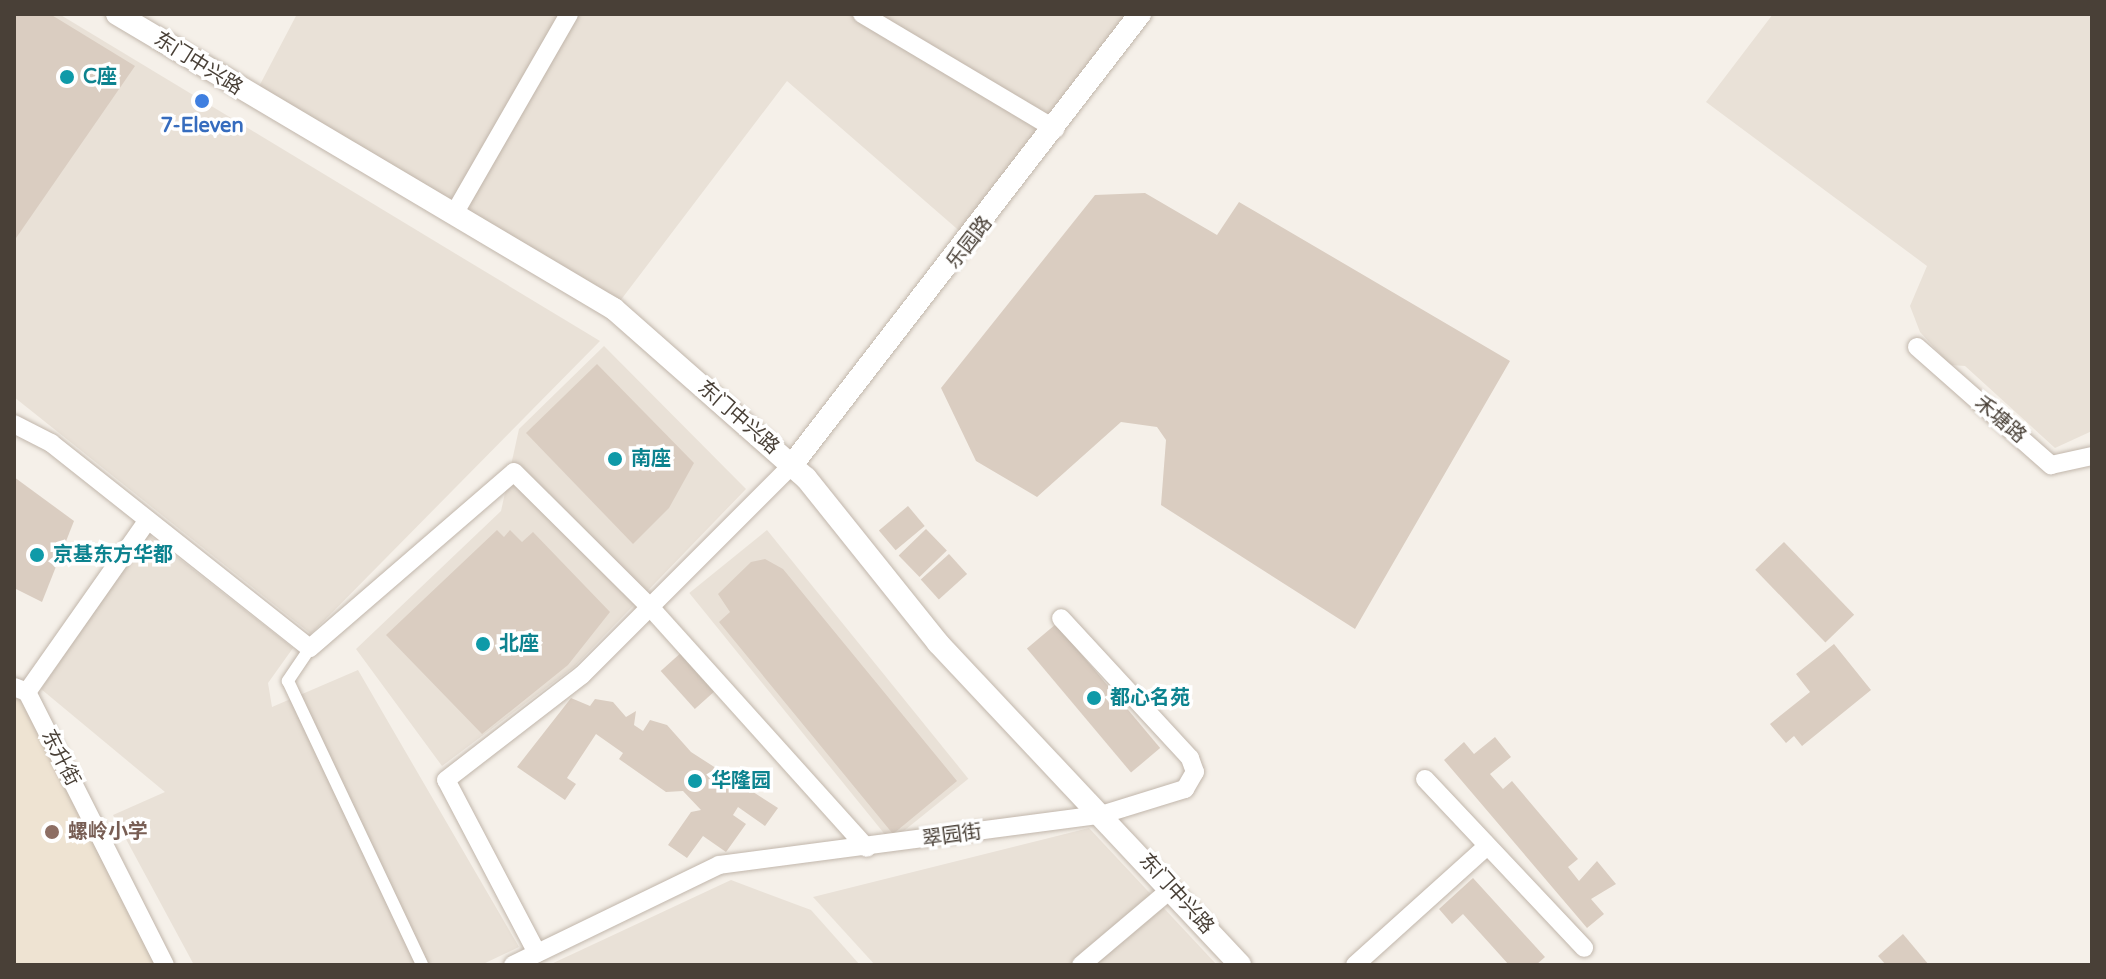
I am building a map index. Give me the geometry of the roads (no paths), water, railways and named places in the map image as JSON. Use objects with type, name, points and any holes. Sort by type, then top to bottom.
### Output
[{"type":"street","name":"东门中兴路","points":[[117,14],[614,309],[792,465],[938,643],[1104,814],[1240,965]]},
{"type":"street","points":[[454,214],[569,14]]},
{"type":"street","points":[[862,14],[1055,129]]},
{"type":"street","name":"乐园路","points":[[792,465],[1055,129],[1140,14]]},
{"type":"street","name":"禾塘路","points":[[1917,347],[2051,465],[2092,456]]},
{"type":"street","points":[[14,424],[51,443],[310,648]]},
{"type":"street","points":[[537,953],[446,780],[582,675],[792,465]]},
{"type":"street","points":[[422,965],[288,681],[310,648],[514,472],[650,607],[867,848]]},
{"type":"street","points":[[20,689],[148,520]]},
{"type":"street","name":"翠园街","points":[[513,965],[719,865],[867,848],[1104,814],[1185,789],[1195,772],[1061,618]]},
{"type":"street","name":"东升街","points":[[20,689],[165,965]]},
{"type":"street","points":[[1425,779],[1584,948]]},
{"type":"street","points":[[1355,965],[1487,846]]},
{"type":"street","points":[[1081,965],[1171,889]]},
{"type":"place","name":"C座","points":[[67,77]]},
{"type":"place","name":"7-Eleven","points":[[202,101]]},
{"type":"place","name":"南座","points":[[615,459]]},
{"type":"place","name":"京基东方华都","points":[[37,555]]},
{"type":"place","name":"北座","points":[[483,644]]},
{"type":"place","name":"都心名苑","points":[[1094,698]]},
{"type":"place","name":"华隆园","points":[[695,781]]},
{"type":"place","name":"螺岭小学","points":[[52,832]]}]
